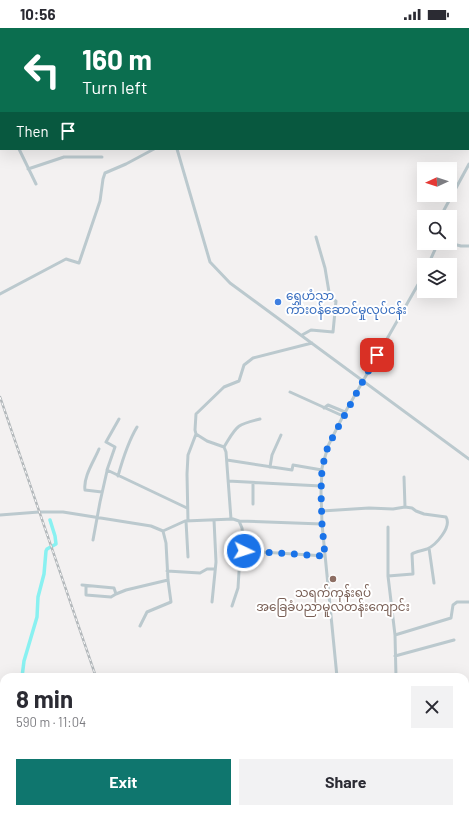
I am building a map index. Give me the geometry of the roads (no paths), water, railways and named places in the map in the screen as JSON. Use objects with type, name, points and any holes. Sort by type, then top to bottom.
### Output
[{"type":"street","points":[[19,150],[36,184]]},
{"type":"street","points":[[0,294],[66,260],[79,263],[100,201],[105,173],[152,150]]},
{"type":"street","points":[[178,150],[210,262],[230,283],[469,459]]},
{"type":"street","points":[[28,169],[64,157],[102,157]]},
{"type":"street","points":[[444,210],[469,164]]},
{"type":"street","points":[[302,335],[311,330],[333,332],[336,300],[330,298],[325,268],[316,237]]},
{"type":"street","points":[[457,245],[469,246]]},
{"type":"street","points":[[337,673],[322,524],[322,470],[328,446],[345,412],[417,286]]},
{"type":"street","points":[[188,557],[188,454],[196,434],[196,414],[224,387],[239,381],[244,365],[253,358],[312,343]]},
{"type":"street","points":[[290,392],[343,416]]},
{"type":"street","points":[[324,408],[328,405],[345,412]]},
{"type":"street","points":[[224,447],[237,427],[243,423],[260,418]]},
{"type":"street","points":[[93,540],[102,492],[115,447],[106,442],[118,419]]},
{"type":"street","points":[[118,476],[123,456],[130,438],[137,427]]},
{"type":"street","points":[[196,434],[207,441],[224,447]]},
{"type":"street","points":[[270,466],[272,455],[281,435]]},
{"type":"street","points":[[224,447],[227,460],[231,519]]},
{"type":"street","points":[[99,449],[86,479],[84,488],[85,490],[102,492]]},
{"type":"street","points":[[227,460],[292,470],[293,465],[322,470]]},
{"type":"street","points":[[107,471],[187,508]]},
{"type":"street","points":[[404,477],[404,507]]},
{"type":"street","points":[[228,481],[321,486]]},
{"type":"street","points":[[253,483],[253,504]]},
{"type":"street","points":[[322,511],[369,508],[393,509],[404,507],[412,508],[424,514],[446,517],[447,526],[445,532],[429,548],[412,554],[413,574],[388,576]]},
{"type":"street","points":[[0,515],[64,512],[152,526],[163,531],[187,521],[231,519],[239,521],[322,524]]},
{"type":"street","points":[[212,602],[215,569],[214,520]]},
{"type":"street","points":[[232,606],[238,588],[240,555],[244,551],[242,528],[239,521]]},
{"type":"street","points":[[388,527],[388,576],[395,635],[396,673]]},
{"type":"street","points":[[140,626],[147,612],[171,602],[167,571],[166,543],[163,531]]},
{"type":"street","points":[[429,548],[434,583]]},
{"type":"street","points":[[244,551],[325,556]]},
{"type":"street","points":[[167,571],[200,573],[207,569],[215,569]]},
{"type":"street","points":[[86,586],[86,595],[111,597],[126,590],[168,580]]},
{"type":"street","points":[[82,585],[114,588],[116,594]]},
{"type":"street","points":[[395,635],[451,618],[453,605],[457,602],[469,602]]},
{"type":"street","points":[[395,656],[454,640]]},
{"type":"waterway","points":[[22,673],[24,661],[37,617],[38,597],[44,574],[46,551],[56,544],[50,520]]},
{"type":"railway","points":[[0,397],[95,673]]},
{"type":"place","name":"ရွှေဟံသာ ကားဝန်ဆောင်မှုလုပ်ငန်း","points":[[278,302]]},
{"type":"place","name":"သရက်ကုန်းရပ် အခြေခံပညာမူလတန်းကျောင်း","points":[[333,579]]}]
